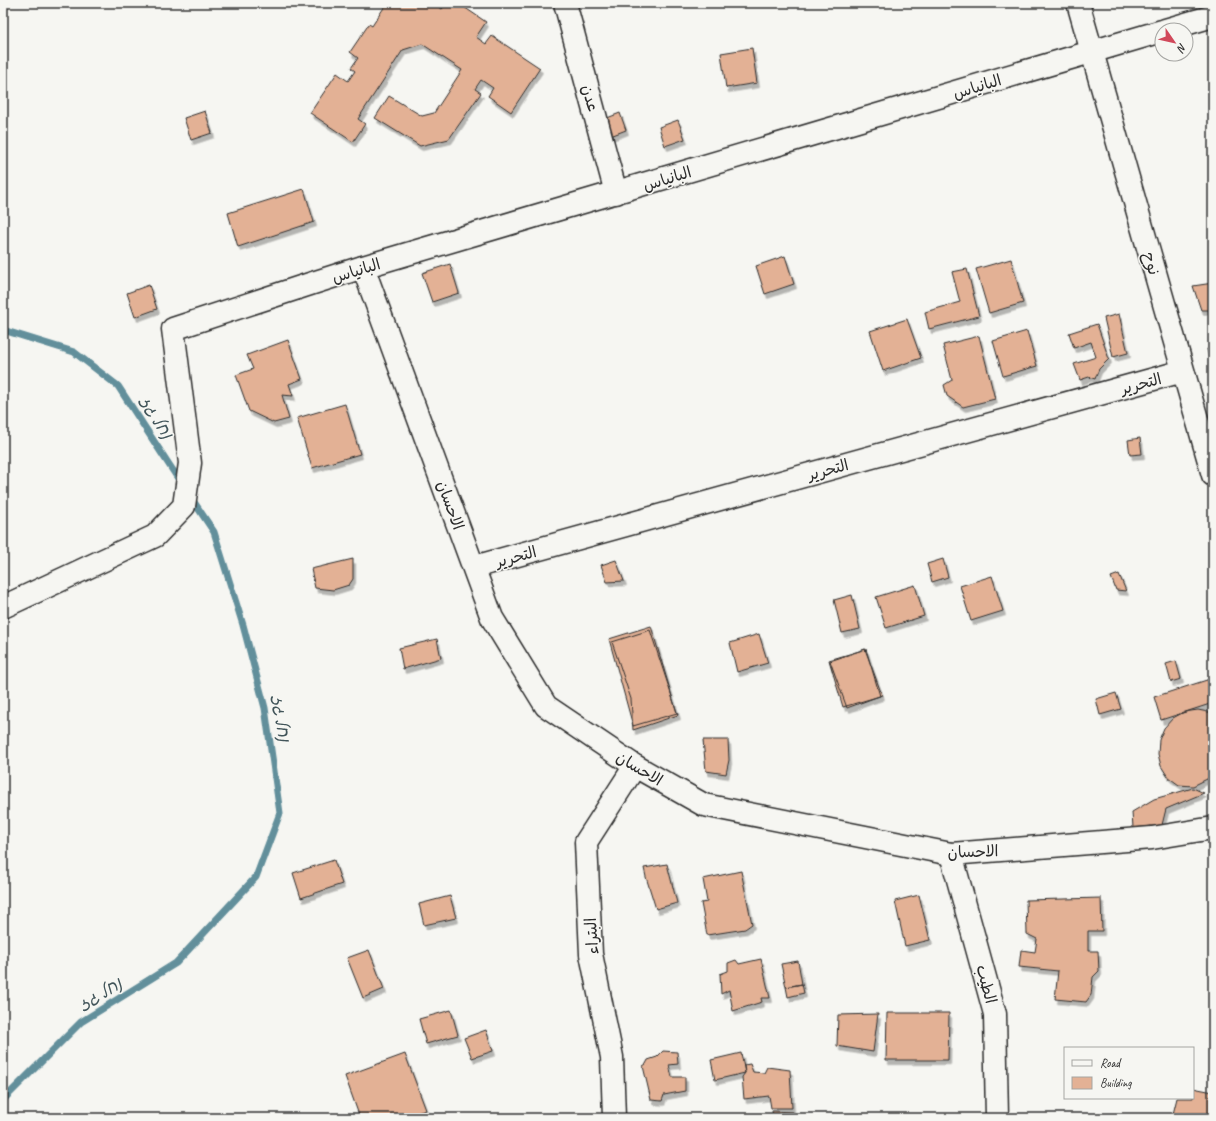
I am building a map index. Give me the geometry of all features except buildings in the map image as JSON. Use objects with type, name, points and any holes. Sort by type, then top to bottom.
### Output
[{"type":"street","name":"عدن","points":[[566,3],[616,193]]},
{"type":"street","name":"نوح","points":[[1078,3],[1213,475]]},
{"type":"street","points":[[1192,22],[1213,16]]},
{"type":"street","name":"البانياس","points":[[3,607],[155,536],[184,506],[190,463],[173,329],[364,267],[1154,33]]},
{"type":"street","name":"الاحسان","points":[[364,267],[492,618],[546,706],[634,766],[704,805],[951,854],[1152,838],[1213,828]]},
{"type":"street","name":"التحرير","points":[[474,567],[1183,371]]},
{"type":"street","name":"البتراء","points":[[614,1118],[612,1057],[591,954],[586,842],[634,766]]},
{"type":"street","name":"الطيب","points":[[951,854],[995,1014],[997,1118]]},
{"type":"waterway","name":"נחל גז","points":[[3,330],[74,352],[118,386],[181,483]]},
{"type":"waterway","name":"נחל גז","points":[[3,1100],[81,1022],[176,963],[256,877],[280,813],[265,708],[243,625],[214,532],[190,496]]}]
